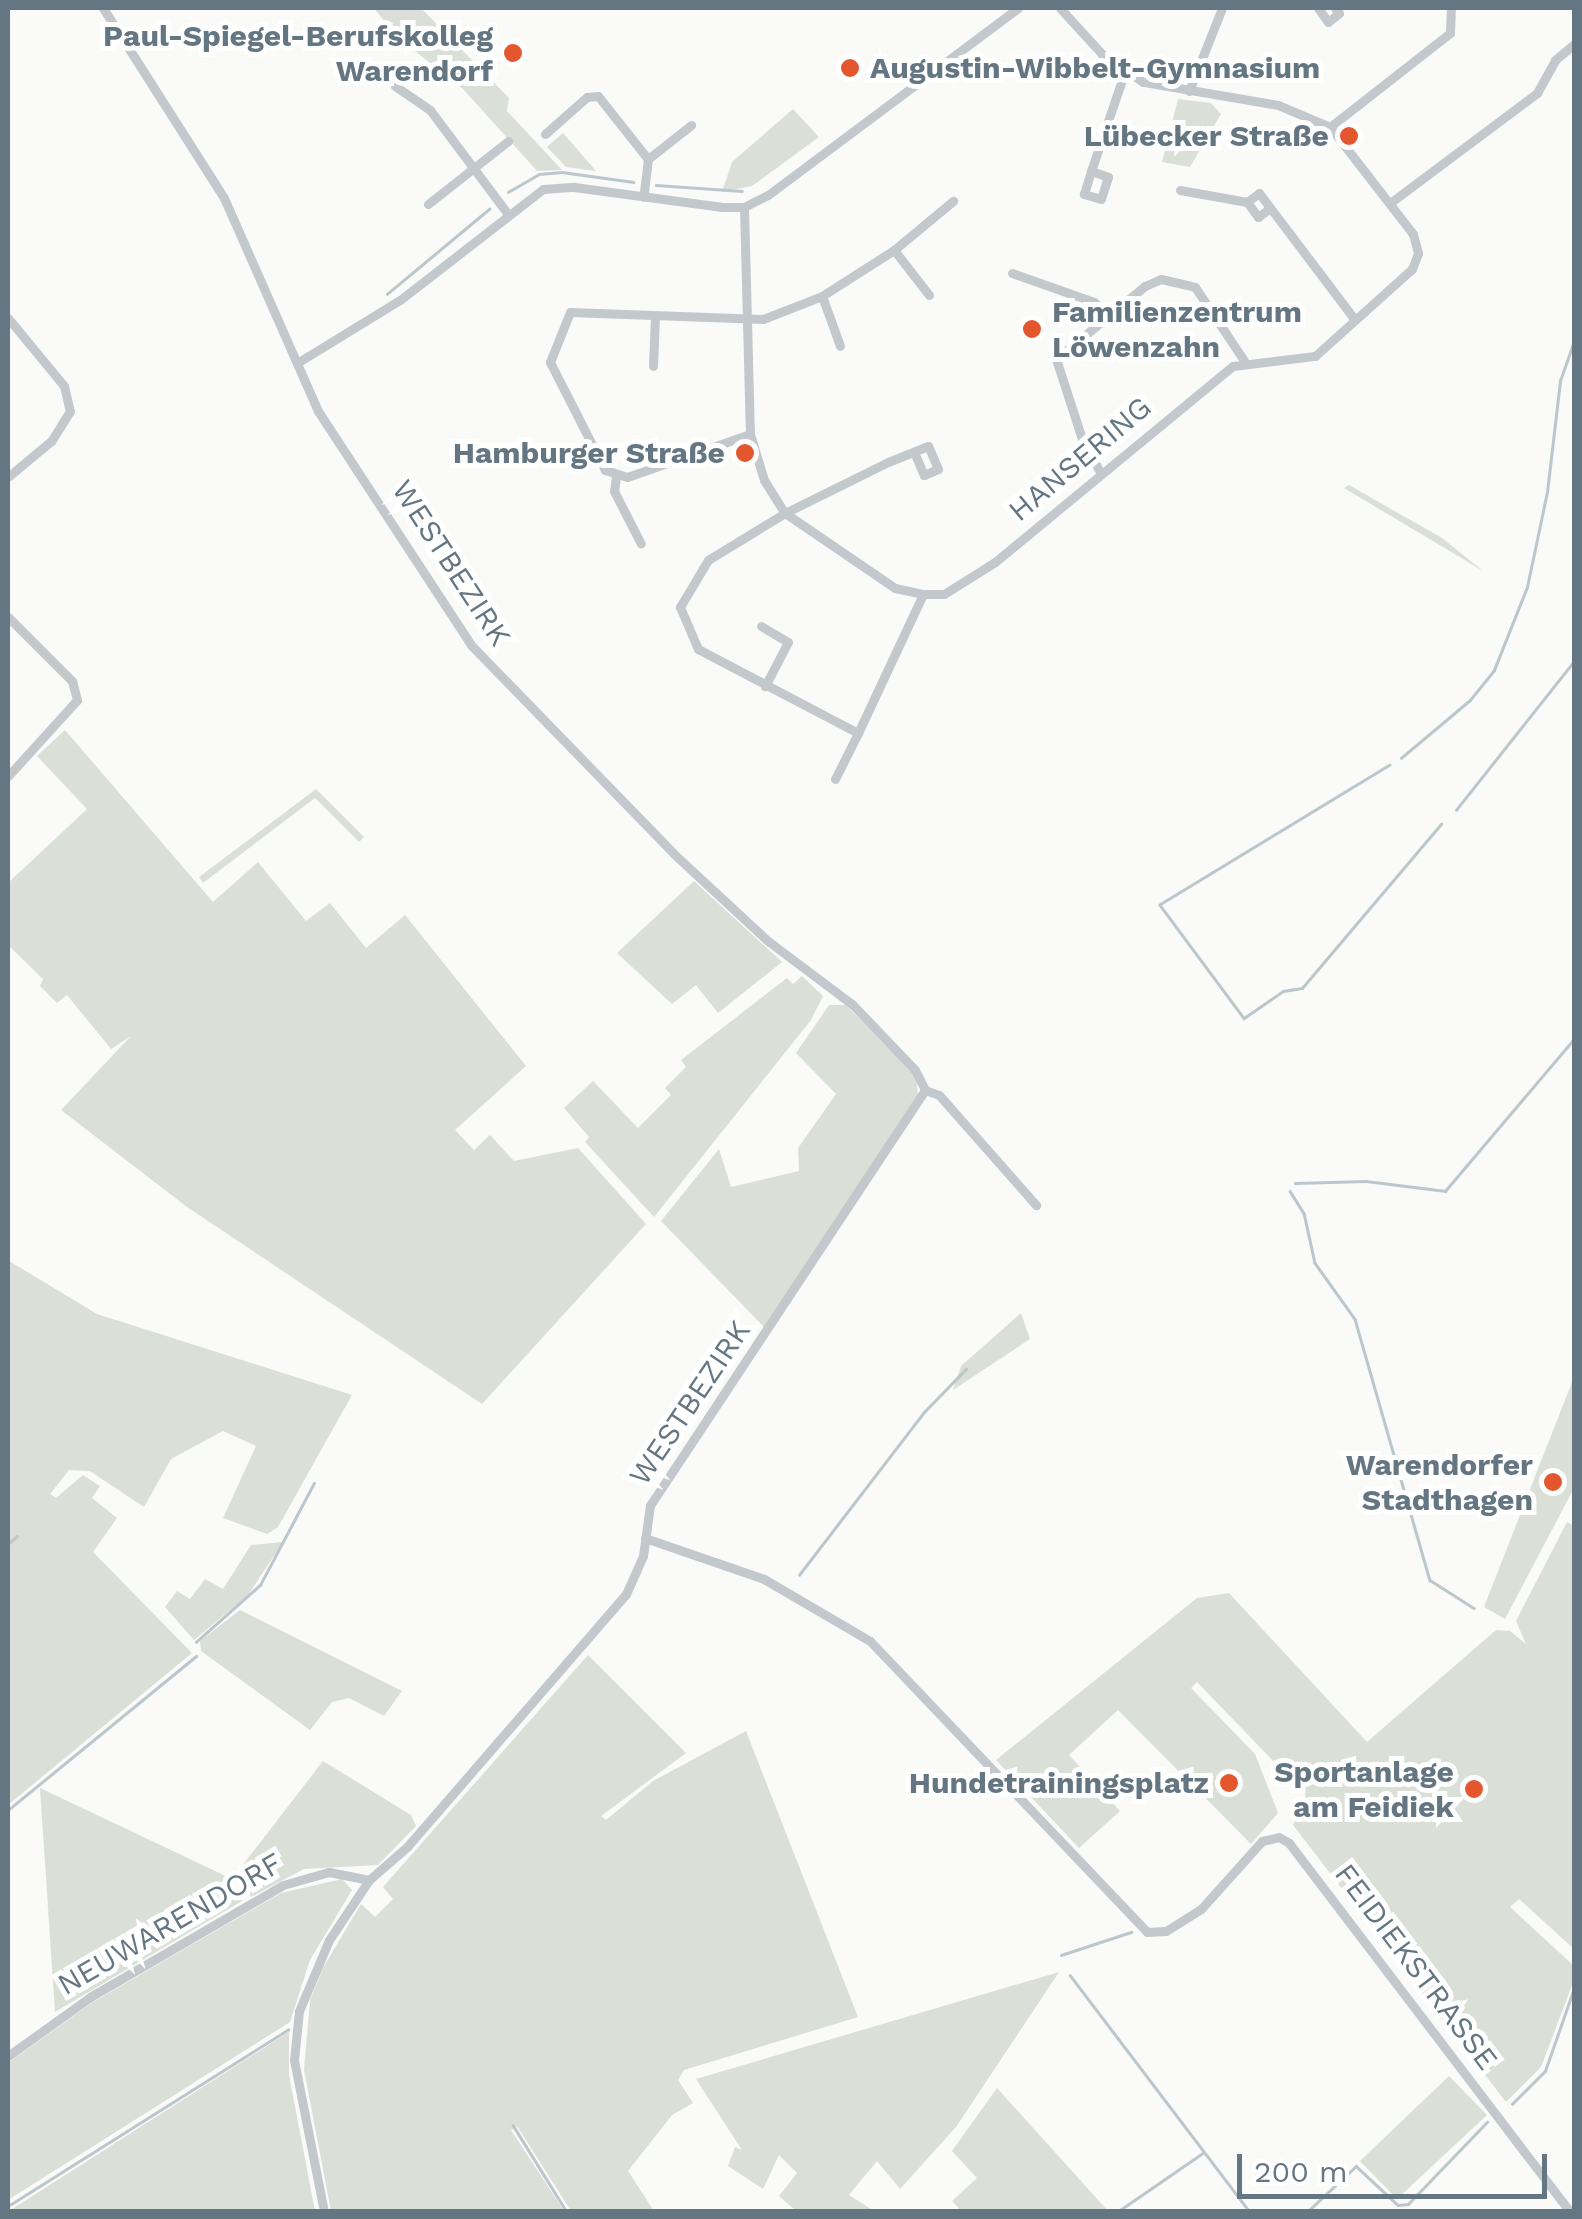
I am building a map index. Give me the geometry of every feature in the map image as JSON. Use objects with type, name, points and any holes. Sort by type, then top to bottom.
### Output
[{"type":"street","name":"WESTBEZIRK","points":[[103,8],[213,179],[318,412],[490,668],[712,890],[852,1004],[916,1070],[925,1090],[946,1102],[1036,1206]]},
{"type":"street","points":[[297,363],[400,300],[543,190],[744,206],[793,180],[1018,8]]},
{"type":"street","points":[[1060,8],[1125,71],[1189,91],[1278,105],[1330,126],[1413,234],[1418,254],[1412,269],[1315,356],[1245,362],[1195,287],[1161,279],[1056,359],[1082,439],[1101,474]]},
{"type":"street","points":[[1189,91],[1222,8]]},
{"type":"street","points":[[1318,8],[1328,22],[1339,13],[1335,8]]},
{"type":"street","points":[[1330,126],[1450,33],[1451,8]]},
{"type":"street","points":[[1390,203],[1536,94],[1554,60],[1574,44]]},
{"type":"street","points":[[1091,171],[1125,71]]},
{"type":"street","points":[[395,86],[430,110],[507,214]]},
{"type":"street","points":[[545,134],[587,97],[598,96],[648,158]]},
{"type":"street","points":[[643,197],[648,158],[692,125]]},
{"type":"street","points":[[428,204],[508,140]]},
{"type":"street","points":[[1180,190],[1247,202],[1258,194],[1356,320]]},
{"type":"street","points":[[616,477],[606,470],[550,362],[570,312],[747,322],[822,296],[894,250],[953,201]]},
{"type":"street","points":[[744,206],[750,434],[764,480],[785,514],[895,588],[922,594],[835,779]]},
{"type":"street","points":[[894,250],[929,295]]},
{"type":"street","points":[[1012,273],[1094,302],[1108,316]]},
{"type":"street","points":[[822,296],[840,346]]},
{"type":"street","points":[[653,366],[655,317]]},
{"type":"street","points":[[8,318],[64,386],[70,411],[51,442],[8,478]]},
{"type":"street","name":"HANSERING","points":[[922,594],[944,594],[967,581],[1245,362]]},
{"type":"street","points":[[616,477],[750,434]]},
{"type":"street","points":[[858,733],[698,648],[680,607],[708,560],[785,514],[914,452]]},
{"type":"street","points":[[616,477],[614,491],[640,544]]},
{"type":"street","points":[[8,617],[72,681],[78,700],[8,776]]},
{"type":"street","points":[[761,626],[788,642],[766,686]]},
{"type":"street","name":"WESTBEZIRK","points":[[324,2212],[298,2086],[295,2033],[317,1962],[369,1880],[408,1846],[626,1594],[645,1538],[650,1505],[925,1090]]},
{"type":"street","name":"FEIDIEKSTRASSE","points":[[645,1538],[764,1578],[870,1641],[1148,1932],[1182,1924],[1262,1842],[1279,1837],[1290,1843],[1570,2212]]},
{"type":"street","name":"NEUWARENDORF","points":[[8,2056],[90,1997],[283,1886],[329,1872],[369,1880]]},
{"type":"shaded area","points":[[374,8],[421,8],[509,98],[507,111],[562,170],[537,171],[463,89],[396,36]]},
{"type":"shaded area","points":[[1178,99],[1211,103],[1221,114],[1190,167],[1162,162]]},
{"type":"shaded area","points":[[793,109],[819,137],[752,186],[722,192],[732,162]]},
{"type":"shaded area","points":[[563,133],[596,171],[566,167],[547,147]]},
{"type":"shaded area","points":[[1349,485],[1442,538],[1483,571],[1344,488]]},
{"type":"shaded area","points":[[65,730],[213,902],[258,862],[306,921],[330,903],[366,948],[405,915],[526,1066],[455,1130],[474,1150],[490,1135],[514,1161],[578,1148],[646,1224],[482,1404],[187,1207],[61,1110],[131,1036],[111,1049],[67,995],[57,1003],[40,986],[43,979],[8,945],[8,883],[87,809],[37,756]]},
{"type":"shaded area","points":[[316,789],[364,837],[359,842],[315,798],[203,883],[199,877]]},
{"type":"shaded area","points":[[694,881],[782,962],[718,1013],[696,985],[672,1004],[617,953]]},
{"type":"shaded area","points":[[802,976],[823,996],[811,1020],[654,1217],[585,1142],[589,1137],[564,1108],[593,1081],[638,1128],[671,1095],[665,1088],[686,1067],[681,1060],[787,978],[793,984]]},
{"type":"shaded area","points":[[829,1005],[846,1005],[916,1077],[918,1095],[765,1328],[661,1221],[719,1149],[731,1187],[799,1171],[798,1148],[836,1094],[796,1053]]},
{"type":"shaded area","points":[[9,1261],[97,1314],[352,1395],[278,1527],[267,1534],[223,1518],[256,1446],[223,1431],[171,1459],[144,1507],[90,1471],[69,1470],[50,1494],[56,1498],[83,1475],[100,1486],[92,1498],[117,1518],[93,1552],[192,1653],[8,1805]]},
{"type":"shaded area","points":[[1021,1313],[1030,1339],[953,1390],[961,1366]]},
{"type":"shaded area","points":[[1574,1377],[1574,1488],[1505,1619],[1484,1607]]},
{"type":"shaded area","points":[[1567,1522],[1574,1526],[1574,1949],[1519,1899],[1510,1907],[1574,1966],[1574,1980],[1541,2067],[1506,2102],[1293,1825],[1306,1795],[1197,1682],[1191,1688],[1255,1754],[1278,1813],[1251,1844],[1118,1710],[1069,1755],[1120,1811],[1079,1848],[996,1760],[1197,1598],[1229,1593],[1367,1742],[1496,1630],[1510,1631],[1526,1644],[1516,1621]]},
{"type":"shaded area","points":[[283,1542],[248,1595],[194,1640],[165,1607],[177,1591],[190,1599],[205,1579],[223,1589],[251,1545]]},
{"type":"shaded area","points":[[240,1610],[402,1691],[384,1716],[349,1698],[332,1702],[310,1730],[201,1651],[200,1641]]},
{"type":"shaded area","points":[[588,1655],[686,1753],[601,1816],[606,1820],[653,1781],[746,1731],[858,2017],[684,2070],[678,2080],[693,2103],[672,2115],[628,2171],[654,2211],[571,2211],[517,2126],[511,2130],[564,2211],[331,2211],[304,2070],[310,2000],[324,1966],[361,1904],[375,1917],[393,1899],[383,1887]]},
{"type":"shaded area","points":[[323,1761],[411,1815],[416,1826],[378,1865],[304,1869],[251,1897],[242,1866]]},
{"type":"shaded area","points":[[40,1788],[232,1879],[242,1901],[55,2012]]},
{"type":"shaded area","points":[[342,1879],[352,1890],[310,1960],[290,2022],[8,2200],[8,2063],[93,2002],[281,1893]]},
{"type":"shaded area","points":[[1059,1972],[956,2127],[900,2189],[877,2161],[849,2195],[874,2211],[796,2211],[779,2196],[797,2173],[779,2155],[763,2189],[728,2166],[735,2147],[742,2150],[696,2079]]},
{"type":"shaded area","points":[[289,2032],[289,2075],[315,2211],[9,2211]]},
{"type":"shaded area","points":[[1449,2076],[1487,2115],[1397,2199],[1360,2161]]},
{"type":"shaded area","points":[[997,2088],[1108,2211],[961,2211],[952,2201],[977,2178],[952,2151]]},
{"type":"waterway","points":[[508,192],[539,174],[562,172],[633,182]]},
{"type":"waterway","points":[[656,185],[742,191]]},
{"type":"waterway","points":[[387,294],[489,209]]},
{"type":"waterway","points":[[1401,758],[1470,700],[1494,670],[1527,587],[1547,492],[1560,381],[1574,341]]},
{"type":"waterway","points":[[1456,810],[1574,661]]},
{"type":"waterway","points":[[1390,765],[1160,905],[1244,1018],[1283,991],[1302,988],[1441,824]]},
{"type":"waterway","points":[[1295,1183],[1366,1181],[1445,1191],[1574,1039]]},
{"type":"waterway","points":[[1290,1191],[1304,1213],[1315,1263],[1355,1319],[1430,1580],[1474,1608]]},
{"type":"waterway","points":[[799,1575],[924,1412],[966,1369]]},
{"type":"waterway","points":[[196,1642],[260,1585],[314,1483]]},
{"type":"waterway","points":[[8,1544],[17,1536]]},
{"type":"waterway","points":[[8,1810],[196,1656]]},
{"type":"waterway","points":[[1061,1955],[1131,1932]]},
{"type":"waterway","points":[[1070,1975],[1250,2212]]},
{"type":"waterway","points":[[1512,2104],[1545,2071],[1574,1988]]},
{"type":"waterway","points":[[8,2206],[288,2030]]},
{"type":"waterway","points":[[1307,2212],[1356,2166],[1398,2205],[1408,2204],[1487,2122]]},
{"type":"waterway","points":[[513,2125],[567,2212]]},
{"type":"waterway","points":[[1117,2212],[1203,2153]]},
{"type":"place","name":"Paul-Spiegel-Berufskolleg Warendorf","points":[[513,53]]},
{"type":"place","name":"Augustin-Wibbelt-Gymnasium","points":[[850,68]]},
{"type":"place","name":"Lübecker Straße","points":[[1349,136]]},
{"type":"place","name":"Familienzentrum Löwenzahn","points":[[1032,329]]},
{"type":"place","name":"Hamburger Straße","points":[[745,453]]},
{"type":"place","name":"Warendorfer Stadthagen","points":[[1553,1482]]},
{"type":"place","name":"Hundetrainingsplatz","points":[[1229,1783]]},
{"type":"place","name":"Sportanlage am Feidiek","points":[[1474,1789]]}]
